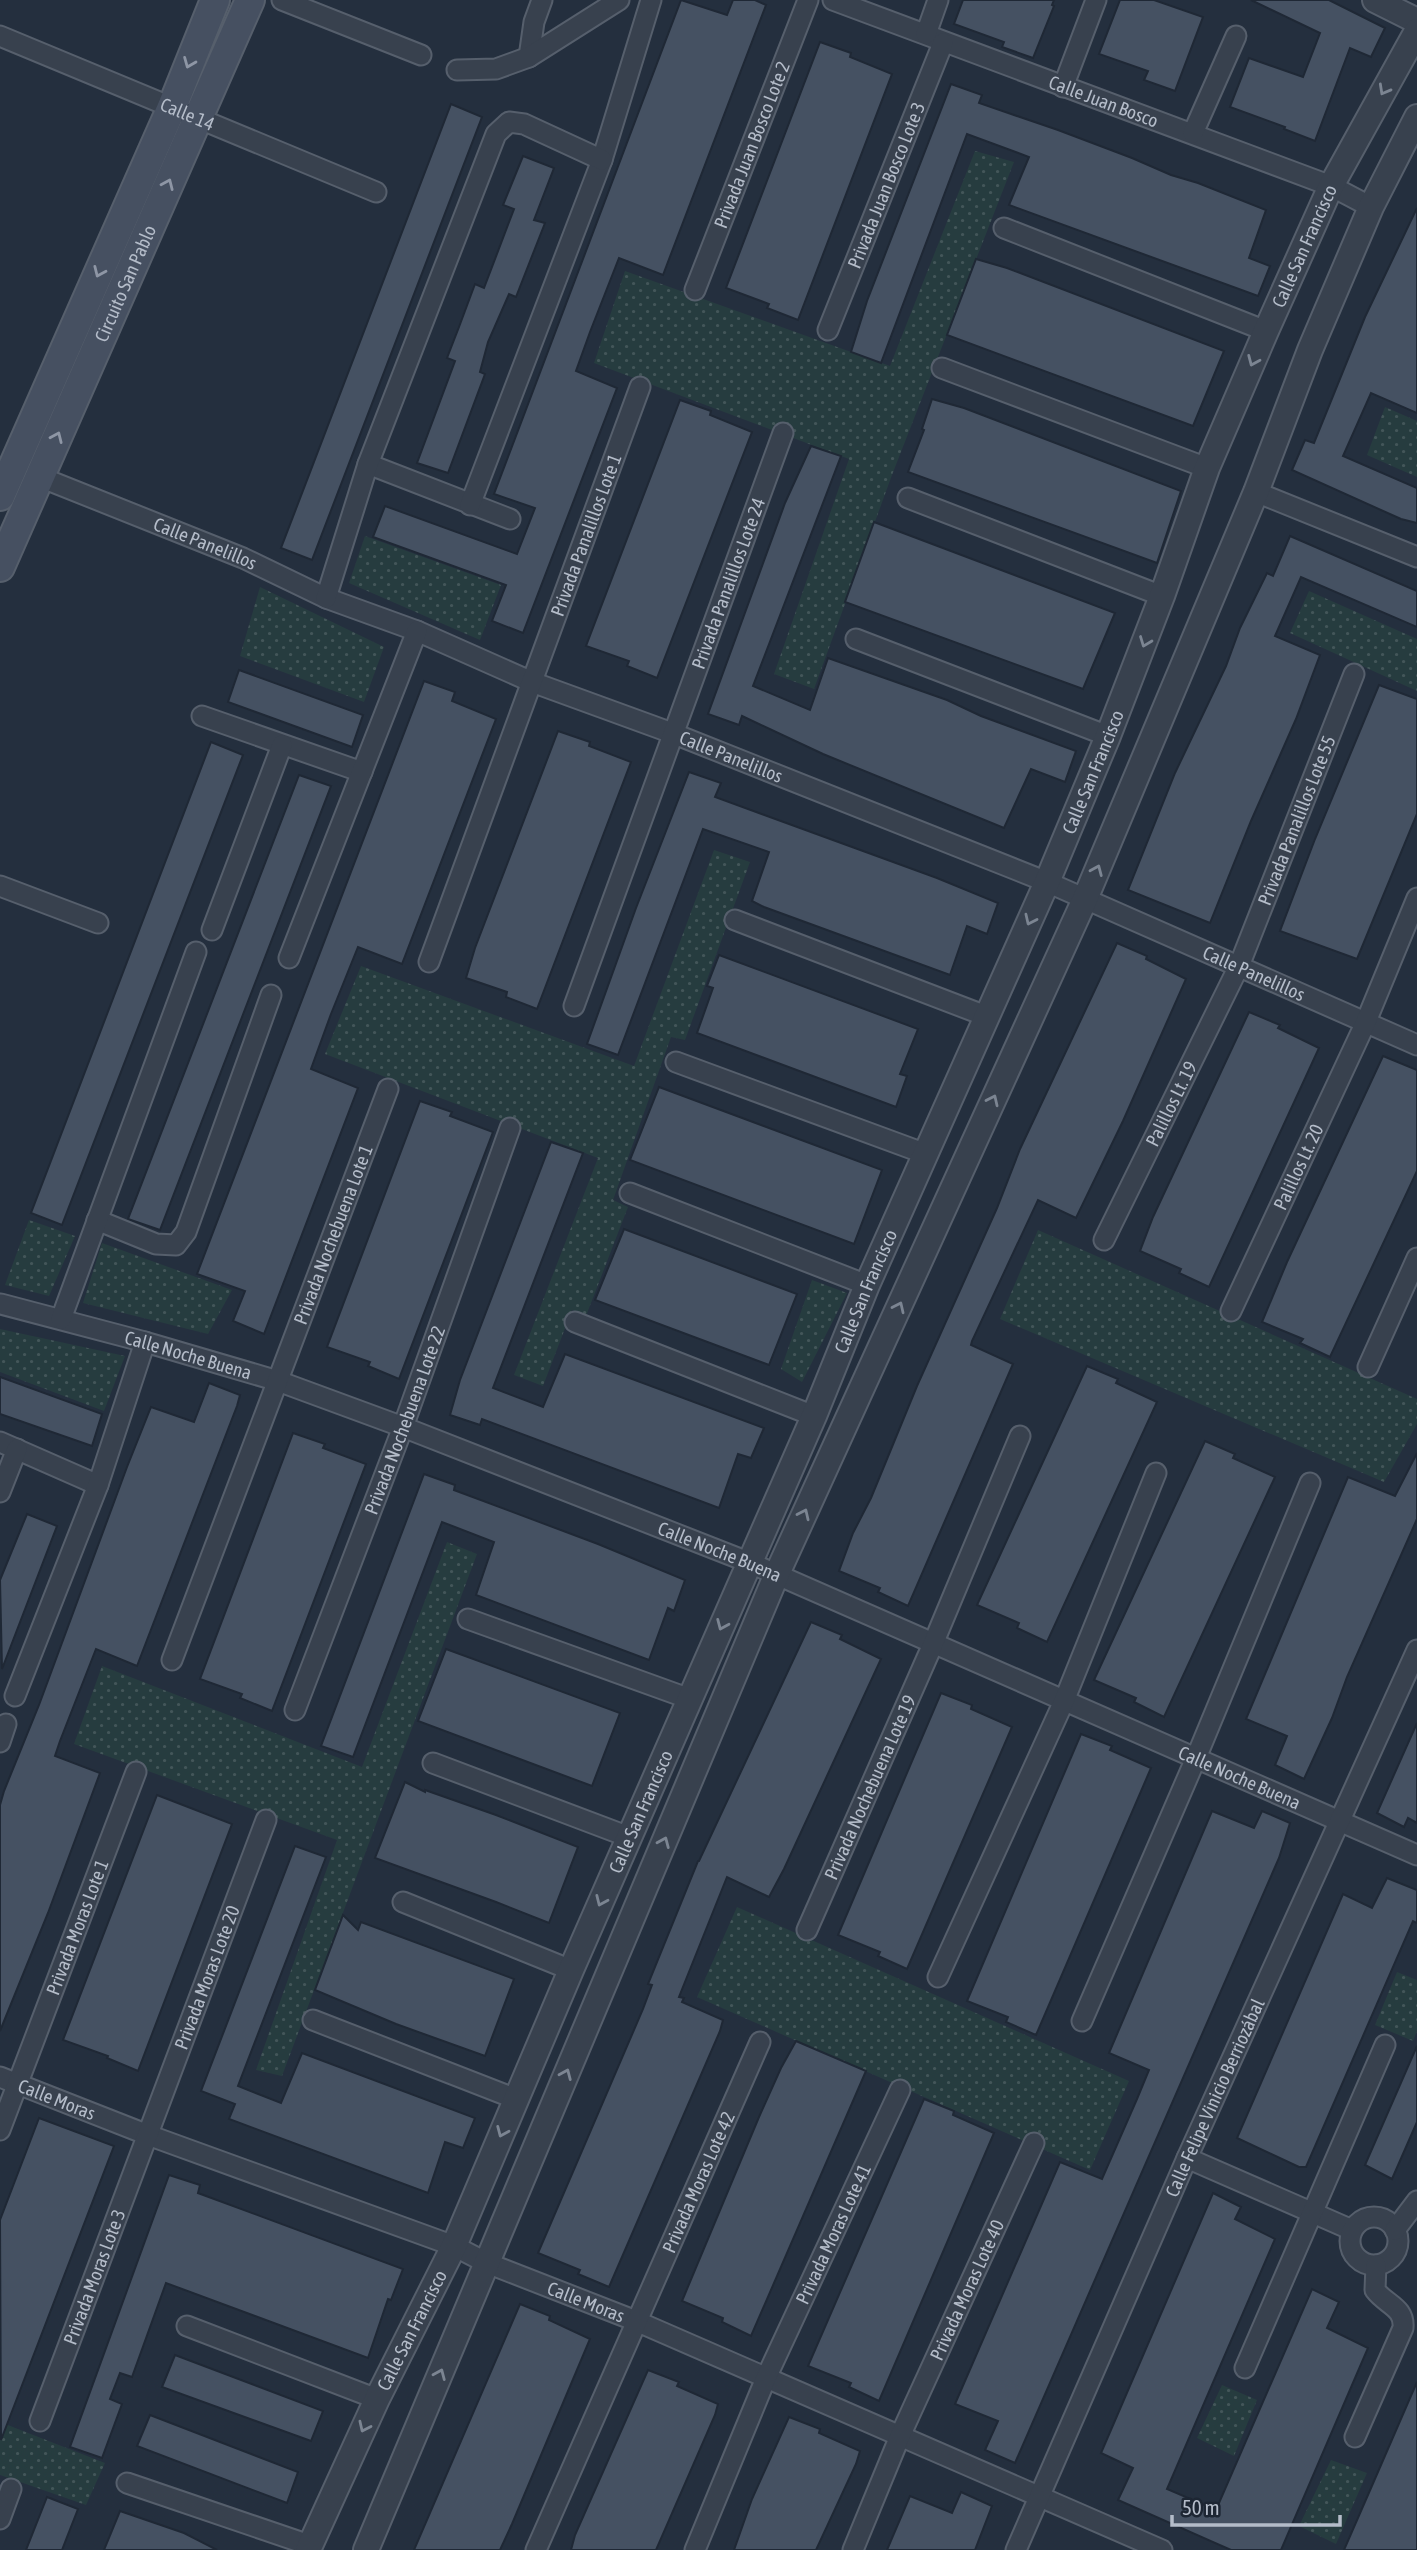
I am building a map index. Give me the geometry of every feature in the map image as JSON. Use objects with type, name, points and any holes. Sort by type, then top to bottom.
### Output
[{"type":"main road","name":"Circuito San Pablo","points":[[0,567],[40,478],[184,113],[215,0]]},
{"type":"main road","name":"Circuito San Pablo","points":[[3,480],[184,113],[250,0]]},
{"type":"street","points":[[282,0],[421,55]]},
{"type":"street","points":[[530,57],[534,22],[542,0]]},
{"type":"street","points":[[457,70],[496,69],[530,57],[618,0]]},
{"type":"street","points":[[470,505],[602,160],[648,17],[651,0]]},
{"type":"street","name":"Privada Juan Bosco Lote 2","points":[[695,290],[808,0]]},
{"type":"street","name":"Calle Juan Bosco","points":[[833,0],[1331,186],[1371,207]]},
{"type":"street","name":"Privada Juan Bosco Lote 3","points":[[828,330],[935,38],[938,0]]},
{"type":"street","points":[[1063,86],[1096,0]]},
{"type":"street","points":[[1375,0],[1417,20]]},
{"type":"street","name":"Calle San Francisco","points":[[308,2548],[377,2399],[454,2246],[571,1970],[814,1416],[867,1285],[1047,882],[1163,596],[1207,468],[1266,331],[1331,186],[1417,31]]},
{"type":"street","name":"Calle 14","points":[[0,36],[376,192]]},
{"type":"street","points":[[1193,133],[1236,36]]},
{"type":"street","name":"Calle San Francisco","points":[[366,2550],[776,1576],[1085,899],[1256,492],[1310,350],[1371,207],[1417,117]]},
{"type":"street","points":[[326,598],[368,464],[496,134],[509,122],[524,124],[602,160]]},
{"type":"street","points":[[1004,228],[1266,331]]},
{"type":"street","points":[[942,368],[1207,468]]},
{"type":"street","name":"Privada Panalillos Lote 1","points":[[429,962],[640,387]]},
{"type":"street","name":"Privada Panalillos Lote 24","points":[[574,1006],[783,433]]},
{"type":"street","points":[[368,464],[510,519]]},
{"type":"street","name":"Calle Panelillos","points":[[40,478],[243,558],[326,598],[417,631],[532,682],[672,733],[1047,882],[1417,1045]]},
{"type":"street","points":[[1256,492],[1417,557]]},
{"type":"street","points":[[908,498],[1163,596]]},
{"type":"street","points":[[289,958],[417,631]]},
{"type":"street","points":[[856,639],[1108,736]]},
{"type":"street","name":"Privada Panalillos Lote 55","points":[[1239,966],[1354,674]]},
{"type":"street","points":[[202,716],[362,772]]},
{"type":"street","points":[[212,930],[282,745]]},
{"type":"street","points":[[0,886],[98,923]]},
{"type":"street","name":"Palillos Lt. 20","points":[[1231,1311],[1365,1024],[1417,898]]},
{"type":"street","points":[[735,920],[986,1016]]},
{"type":"street","points":[[61,1319],[196,953]]},
{"type":"street","name":"Palillos Lt. 19","points":[[1104,1240],[1239,966]]},
{"type":"street","points":[[97,1220],[156,1244],[176,1245],[186,1232],[271,995]]},
{"type":"street","points":[[676,1062],[926,1154]]},
{"type":"street","name":"Privada Nochebuena Lote 1","points":[[173,1660],[388,1089]]},
{"type":"street","name":"Privada Nochebuena Lote 22","points":[[295,1710],[402,1427],[510,1128]]},
{"type":"street","points":[[630,1193],[867,1285]]},
{"type":"street","points":[[1368,1367],[1417,1258]]},
{"type":"street","name":"Calle Noche Buena","points":[[1,1304],[278,1381],[402,1427],[748,1562],[1417,1855]]},
{"type":"street","points":[[575,1322],[814,1416]]},
{"type":"street","points":[[15,1696],[98,1485],[145,1342]]},
{"type":"street","name":"Privada Nochebuena Lote 19","points":[[807,1930],[933,1644],[1020,1436]]},
{"type":"street","points":[[0,1492],[9,1445],[98,1485]]},
{"type":"street","points":[[938,1977],[1064,1701],[1156,1473]]},
{"type":"street","points":[[1082,2021],[1196,1758],[1310,1483]]},
{"type":"street","points":[[468,1619],[690,1699]]},
{"type":"street","name":"Calle Felipe Vinicio Berriozábal","points":[[1016,2550],[1188,2158],[1417,1650]]},
{"type":"street","points":[[433,1763],[629,1837]]},
{"type":"street","name":"Privada Moras Lote 1","points":[[0,2130],[9,2080],[136,1772]]},
{"type":"street","name":"Privada Moras Lote 20","points":[[148,2135],[266,1820]]},
{"type":"street","points":[[403,1902],[571,1970]]},
{"type":"street","points":[[313,2020],[516,2099]]},
{"type":"street","name":"Privada Moras Lote 42","points":[[536,2550],[760,2042]]},
{"type":"street","points":[[1244,2368],[1385,2045]]},
{"type":"street","name":"Calle Moras","points":[[9,2080],[148,2135],[454,2246],[487,2263],[636,2321],[1162,2550]]},
{"type":"street","name":"Privada Moras Lote 41","points":[[695,2550],[766,2378],[900,2090]]},
{"type":"street","name":"Privada Moras Lote 3","points":[[40,2421],[148,2135]]},
{"type":"street","name":"Privada Moras Lote 40","points":[[853,2550],[900,2436],[1034,2143]]},
{"type":"street","points":[[1188,2158],[1352,2230]]},
{"type":"street","points":[[1395,2230],[1417,2201]]},
{"type":"street","points":[[1374,2217],[1387,2220],[1395,2230],[1397,2248],[1385,2262],[1376,2265],[1364,2263],[1354,2254],[1350,2242],[1352,2230],[1361,2220],[1374,2217]]},
{"type":"street","points":[[1355,2437],[1403,2328],[1404,2318],[1399,2310],[1375,2290],[1376,2265]]},
{"type":"street","points":[[187,2326],[377,2399]]},
{"type":"street","points":[[127,2483],[308,2548]]},
{"type":"street","points":[[0,2519],[10,2490]]},
{"type":"green space","points":[[975,151],[1014,162],[892,475],[814,689],[774,674],[849,459],[594,363],[625,271],[890,366]]},
{"type":"green space","points":[[1385,407],[1417,421],[1417,477],[1367,455]]},
{"type":"green space","points":[[365,536],[501,585],[480,640],[349,583]]},
{"type":"green space","points":[[260,587],[384,647],[364,702],[240,656]]},
{"type":"green space","points":[[1309,591],[1417,639],[1417,691],[1290,633]]},
{"type":"green space","points":[[714,850],[750,862],[685,1040],[671,1037],[613,1200],[628,1207],[586,1316],[572,1310],[543,1386],[514,1375],[598,1158],[325,1054],[361,966],[634,1066]]},
{"type":"green space","points":[[29,1220],[75,1236],[49,1296],[5,1285]]},
{"type":"green space","points":[[1038,1230],[1417,1399],[1417,1424],[1384,1482],[1000,1319]]},
{"type":"green space","points":[[102,1243],[232,1290],[208,1334],[83,1303]]},
{"type":"green space","points":[[812,1280],[847,1293],[802,1382],[781,1369]]},
{"type":"green space","points":[[0,1329],[125,1356],[104,1411],[0,1372]]},
{"type":"green space","points":[[447,1542],[477,1554],[282,2076],[256,2070],[337,1840],[74,1744],[102,1666],[362,1767]]},
{"type":"green space","points":[[737,1907],[1129,2081],[1090,2170],[697,1997]]},
{"type":"green space","points":[[1397,1972],[1417,1980],[1417,2031],[1413,2041],[1375,2025]]},
{"type":"green space","points":[[1222,2385],[1257,2400],[1234,2456],[1197,2438]]},
{"type":"green space","points":[[0,2422],[105,2463],[86,2505],[0,2475]]},
{"type":"green space","points":[[1331,2460],[1367,2473],[1336,2544],[1299,2526]]},
{"type":"building","points":[[681,0],[727,15],[733,0],[755,0],[766,5],[663,275],[619,258],[590,332],[576,371],[617,388],[523,633],[492,621],[506,585],[373,537],[385,506],[517,554],[535,508],[494,494]]},
{"type":"building","points":[[963,0],[1054,0],[1054,6],[1033,58],[1002,47],[1004,42],[954,24]]},
{"type":"building","points":[[1120,0],[1154,0],[1203,17],[1175,91],[1144,80],[1148,71],[1099,54]]},
{"type":"building","points":[[1251,0],[1329,0],[1385,28],[1371,57],[1350,48],[1315,141],[1230,107],[1249,58],[1303,77],[1320,33]]},
{"type":"building","points":[[820,42],[851,53],[850,57],[892,74],[798,320],[767,308],[769,304],[726,288]]},
{"type":"building","points":[[951,84],[982,95],[979,103],[1058,130],[1266,210],[1249,258],[1270,266],[1258,296],[1009,205],[1029,157],[967,134],[881,363],[851,352],[867,301]]},
{"type":"building","points":[[451,104],[482,117],[312,560],[281,548]]},
{"type":"building","points":[[523,156],[554,168],[534,220],[545,223],[516,297],[509,294],[488,342],[480,372],[485,374],[448,473],[417,463],[455,361],[447,358],[475,284],[484,288],[514,209],[503,205]]},
{"type":"building","points":[[1417,208],[1417,413],[1371,393],[1343,456],[1417,488],[1417,523],[1401,519],[1292,470],[1305,440],[1314,443],[1365,317]]},
{"type":"building","points":[[976,259],[1007,268],[1224,351],[1193,426],[947,335]]},
{"type":"building","points":[[932,399],[964,408],[1181,491],[1157,563],[908,472]]},
{"type":"building","points":[[680,400],[711,411],[710,415],[752,432],[657,678],[627,666],[629,661],[586,646]]},
{"type":"building","points":[[811,446],[841,456],[753,686],[810,710],[828,658],[947,700],[981,716],[1076,751],[1065,782],[1031,769],[1004,828],[823,754],[742,716],[739,725],[708,714],[785,503]]},
{"type":"building","points":[[874,522],[1115,613],[1083,689],[845,602]]},
{"type":"building","points":[[1290,536],[1417,591],[1417,627],[1301,577],[1275,636],[1320,655],[1210,923],[1128,890],[1175,773],[1226,666],[1240,628],[1267,573],[1273,576]]},
{"type":"building","points":[[239,670],[363,715],[352,747],[228,702]]},
{"type":"building","points":[[424,681],[455,692],[452,701],[496,719],[402,964],[358,947],[331,1014],[311,1069],[358,1088],[264,1334],[233,1321],[245,1291],[197,1274]]},
{"type":"building","points":[[1379,685],[1417,699],[1417,814],[1357,959],[1280,931]]},
{"type":"building","points":[[558,731],[590,742],[589,746],[631,762],[537,1009],[506,997],[507,992],[466,978]]},
{"type":"building","points":[[211,742],[243,755],[62,1225],[31,1213]]},
{"type":"building","points":[[689,772],[721,783],[715,797],[998,903],[987,934],[967,926],[950,975],[764,907],[752,901],[769,852],[703,829],[618,1055],[587,1044]]},
{"type":"building","points":[[299,775],[331,786],[160,1230],[128,1219]]},
{"type":"building","points":[[1117,943],[1147,956],[1146,959],[1186,979],[1123,1121],[1076,1218],[1038,1200],[972,1341],[971,1345],[1013,1364],[908,1606],[878,1592],[880,1588],[839,1571],[853,1533],[871,1498],[917,1386],[997,1208],[1020,1149]]},
{"type":"building","points":[[719,955],[918,1029],[900,1074],[907,1076],[896,1107],[697,1033],[713,988],[707,986]]},
{"type":"building","points":[[1249,1012],[1280,1025],[1278,1028],[1319,1048],[1209,1287],[1179,1273],[1181,1269],[1140,1251],[1153,1217]]},
{"type":"building","points":[[1383,1056],[1417,1070],[1417,1171],[1330,1357],[1300,1343],[1303,1339],[1262,1322]]},
{"type":"building","points":[[659,1087],[882,1170],[854,1244],[630,1160]]},
{"type":"building","points":[[420,1101],[452,1112],[450,1116],[493,1132],[399,1379],[368,1366],[370,1362],[327,1347]]},
{"type":"building","points":[[551,1142],[583,1153],[493,1388],[543,1407],[565,1354],[764,1428],[751,1458],[738,1454],[719,1508],[482,1419],[480,1425],[450,1415],[460,1380]]},
{"type":"building","points":[[624,1229],[797,1294],[769,1365],[595,1300]]},
{"type":"building","points":[[1087,1366],[1118,1379],[1116,1383],[1157,1402],[1047,1642],[1017,1628],[1019,1623],[977,1605]]},
{"type":"building","points":[[0,1377],[102,1414],[92,1446],[0,1414]]},
{"type":"building","points":[[209,1383],[240,1395],[237,1406],[137,1666],[96,1649],[60,1741],[55,1756],[100,1773],[48,1913],[0,2031],[0,1805],[4,1791],[151,1407],[194,1422]]},
{"type":"building","points":[[293,1433],[325,1444],[323,1448],[366,1464],[272,1711],[240,1698],[242,1694],[200,1679]]},
{"type":"building","points":[[1205,1441],[1235,1454],[1233,1458],[1275,1477],[1164,1717],[1134,1702],[1136,1698],[1094,1680]]},
{"type":"building","points":[[1417,1453],[1417,1519],[1304,1779],[1275,1765],[1287,1736],[1246,1719],[1348,1477],[1395,1496]]},
{"type":"building","points":[[424,1474],[455,1485],[454,1490],[685,1580],[674,1611],[668,1608],[649,1660],[476,1595],[494,1542],[442,1522],[353,1757],[321,1746]]},
{"type":"building","points":[[27,1514],[57,1526],[2,1669],[0,1580]]},
{"type":"building","points":[[811,1622],[842,1635],[840,1639],[881,1659],[769,1897],[727,1877],[679,1997],[684,1998],[682,2002],[723,2020],[720,2031],[609,2287],[578,2274],[580,2270],[538,2253],[643,2009],[652,1985],[648,1984],[698,1861]]},
{"type":"building","points":[[446,1649],[620,1713],[592,1786],[418,1721]]},
{"type":"building","points":[[941,1693],[972,1705],[971,1709],[1012,1727],[907,1969],[878,1956],[880,1952],[838,1935]]},
{"type":"building","points":[[1417,1723],[1417,1823],[1408,1818],[1404,1827],[1377,1813]]},
{"type":"building","points":[[1081,1734],[1112,1746],[1110,1750],[1151,1768],[1036,2035],[1006,2022],[1008,2017],[967,2001]]},
{"type":"building","points":[[405,1782],[425,1792],[496,1815],[578,1847],[549,1923],[375,1858]]},
{"type":"building","points":[[157,1795],[232,1824],[138,2071],[107,2058],[108,2056],[63,2040]]},
{"type":"building","points":[[1212,1811],[1254,1828],[1262,1811],[1290,1823],[1279,1858],[1015,2463],[985,2450],[998,2421],[955,2404],[1060,2162],[1102,2179],[1137,2099],[1149,2070],[1109,2053]]},
{"type":"building","points":[[295,1846],[326,1857],[238,2086],[281,2103],[302,2053],[475,2118],[463,2148],[445,2142],[428,2193],[229,2119],[235,2104],[201,2091]]},
{"type":"building","points":[[1387,1878],[1417,1890],[1417,1923],[1413,1921],[1306,2167],[1299,2167],[1237,2138],[1343,1894],[1372,1908]]},
{"type":"building","points":[[343,1915],[358,1930],[361,1922],[514,1979],[485,2056],[396,2024],[315,1990]]},
{"type":"building","points":[[796,2041],[866,2071],[751,2336],[722,2322],[723,2318],[682,2301],[759,2117]]},
{"type":"building","points":[[1417,2046],[1417,2122],[1392,2179],[1365,2165]]},
{"type":"building","points":[[924,2099],[954,2111],[953,2115],[994,2133],[879,2401],[849,2387],[851,2383],[808,2366]]},
{"type":"building","points":[[39,2118],[114,2146],[1,2440],[0,2220]]},
{"type":"building","points":[[169,2175],[200,2185],[198,2193],[403,2269],[391,2300],[388,2299],[368,2358],[166,2283],[132,2377],[120,2373],[110,2399],[122,2404],[102,2458],[70,2447]]},
{"type":"building","points":[[1213,2193],[1241,2207],[1235,2219],[1275,2239],[1167,2489],[1216,2510],[1312,2289],[1339,2302],[1327,2328],[1368,2348],[1281,2550],[1231,2550],[1118,2500],[1133,2468],[1101,2453]]},
{"type":"building","points":[[520,2304],[550,2316],[549,2320],[590,2339],[512,2524],[500,2550],[414,2550]]},
{"type":"building","points":[[175,2355],[323,2411],[311,2441],[162,2387]]},
{"type":"building","points":[[648,2370],[679,2382],[677,2386],[718,2404],[715,2415],[656,2550],[571,2550],[575,2535]]},
{"type":"building","points":[[1417,2382],[1417,2550],[1344,2550],[1371,2488]]},
{"type":"building","points":[[150,2415],[298,2472],[287,2503],[137,2446]]},
{"type":"building","points":[[789,2417],[820,2429],[819,2433],[860,2451],[856,2464],[816,2550],[734,2550],[752,2499]]},
{"type":"building","points":[[961,2492],[992,2506],[975,2550],[887,2550],[910,2496],[952,2513]]},
{"type":"building","points":[[47,2497],[78,2509],[62,2550],[26,2550]]},
{"type":"building","points":[[120,2511],[184,2533],[217,2550],[104,2550]]}]
